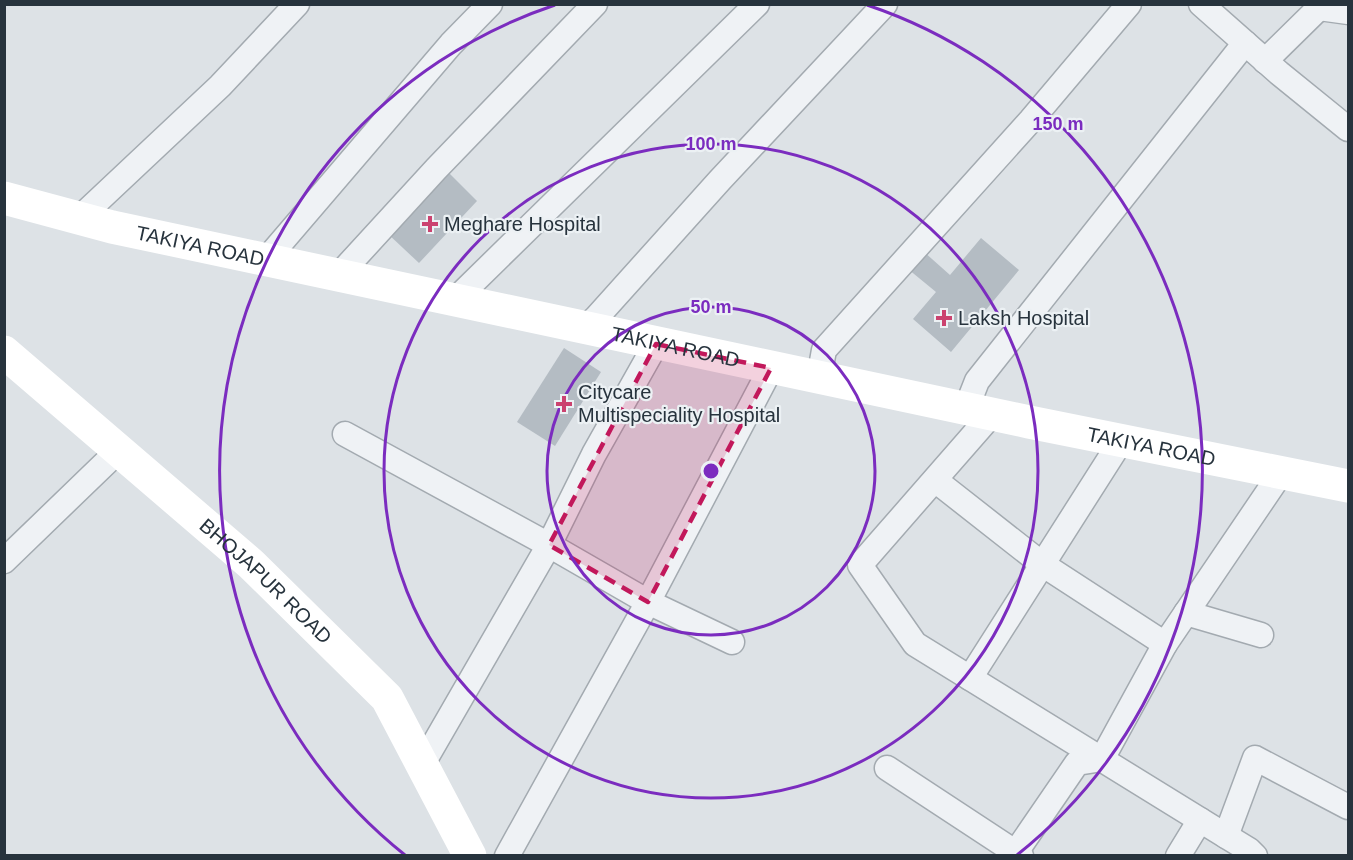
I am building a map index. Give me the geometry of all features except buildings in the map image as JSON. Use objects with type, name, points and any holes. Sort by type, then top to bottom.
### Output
[{"type":"main road","name":"TAKIYA ROAD","points":[[4,198],[112,228],[979,412],[1348,486]]},
{"type":"main road","name":"BHOJAPUR ROAD","points":[[4,352],[250,564],[387,698],[470,855]]},
{"type":"street","points":[[81,219],[220,86],[297,4]]},
{"type":"street","points":[[266,260],[451,44],[490,4]]},
{"type":"street","points":[[338,276],[436,169],[595,4]]},
{"type":"street","points":[[454,301],[757,4]]},
{"type":"street","points":[[585,328],[885,4]]},
{"type":"street","points":[[819,378],[825,350],[1031,120],[1129,4]]},
{"type":"street","points":[[1201,4],[1265,61],[1348,129]]},
{"type":"street","points":[[1265,61],[1321,6],[1348,12]]},
{"type":"street","points":[[1245,43],[977,381],[979,412],[935,480],[860,565],[915,644],[1255,855]]},
{"type":"street","points":[[422,765],[549,545],[594,454],[656,344]]},
{"type":"street","points":[[507,855],[648,602],[771,368]]},
{"type":"street","points":[[345,434],[549,545],[648,602],[732,642]]},
{"type":"street","points":[[970,678],[1121,441]]},
{"type":"street","points":[[4,561],[119,450]]},
{"type":"street","points":[[1102,759],[1166,644],[1281,473]]},
{"type":"street","points":[[935,480],[1042,564],[1166,644]]},
{"type":"street","points":[[1186,613],[1261,635]]},
{"type":"street","points":[[1226,836],[1255,758],[1348,807]]},
{"type":"street","points":[[887,768],[1019,854],[1077,763],[1102,759]]},
{"type":"street","points":[[1179,855],[1200,820]]},
{"type":"highlighted area","points":[[656,344],[771,368],[648,602],[549,545]]},
{"type":"place","name":"Meghare Hospital","points":[[430,224]]},
{"type":"place","name":"Laksh Hospital","points":[[944,318]]},
{"type":"place","name":"Citycare Multispeciality Hospital","points":[[564,404]]}]
